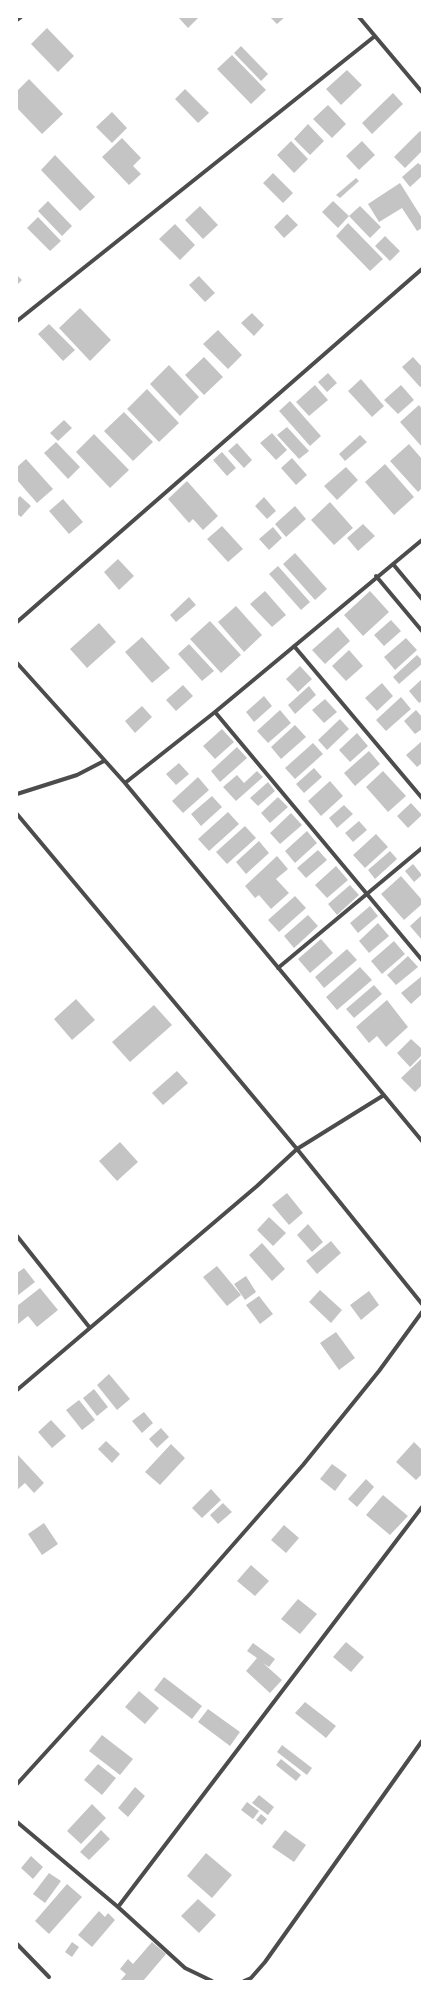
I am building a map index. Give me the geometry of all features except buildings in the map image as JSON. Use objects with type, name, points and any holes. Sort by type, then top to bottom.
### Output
[{"type":"street","points":[[17,20],[21,17]]},
{"type":"street","points":[[359,17],[422,92]]},
{"type":"street","points":[[17,321],[375,36]]},
{"type":"street","points":[[17,622],[422,269]]},
{"type":"street","points":[[125,783],[215,712],[376,576],[422,540]]},
{"type":"street","points":[[393,564],[422,599]]},
{"type":"street","points":[[376,576],[422,631]]},
{"type":"street","points":[[294,646],[422,798]]},
{"type":"street","points":[[17,663],[125,783],[422,1141]]},
{"type":"street","points":[[215,712],[422,960]]},
{"type":"street","points":[[17,794],[77,775],[104,761]]},
{"type":"street","points":[[17,814],[297,1149],[422,1304]]},
{"type":"street","points":[[278,968],[422,848]]},
{"type":"street","points":[[17,1390],[297,1149],[384,1095]]},
{"type":"street","points":[[17,1236],[90,1328]]},
{"type":"street","points":[[17,1784],[189,1595],[303,1465],[379,1371],[422,1312]]},
{"type":"street","points":[[118,1907],[422,1507]]},
{"type":"street","points":[[244,1981],[252,1978],[265,1962],[422,1741]]},
{"type":"street","points":[[17,1822],[118,1907],[185,1968],[212,1981]]},
{"type":"street","points":[[17,1944],[49,1977]]}]
